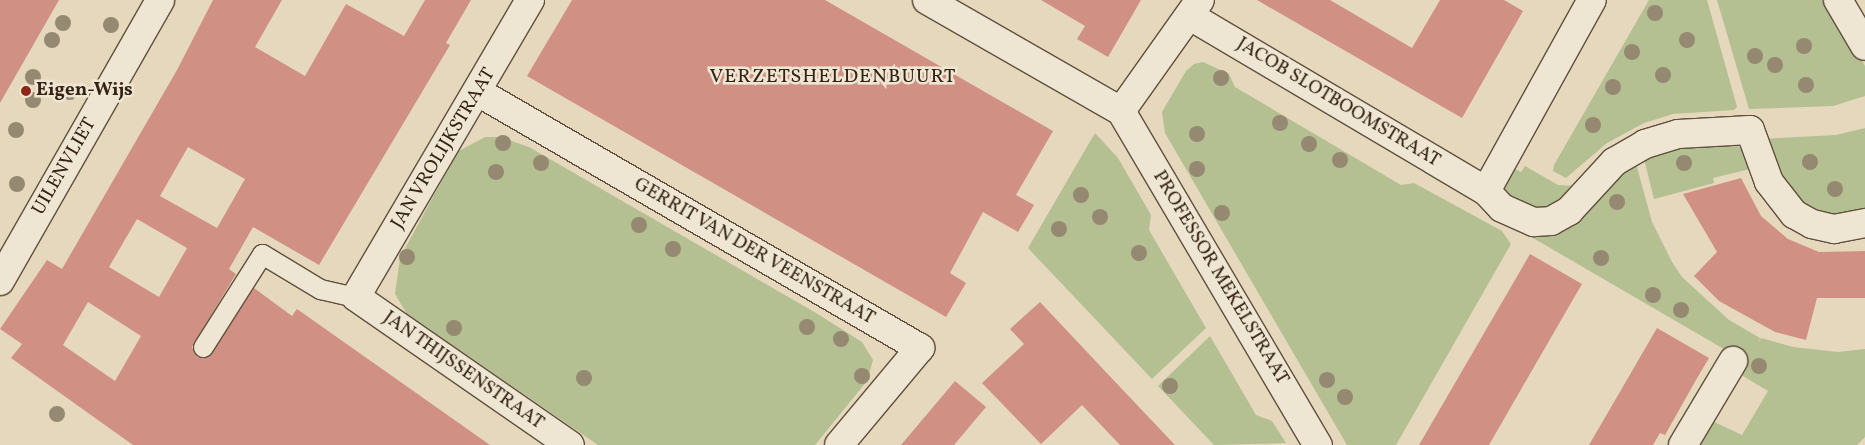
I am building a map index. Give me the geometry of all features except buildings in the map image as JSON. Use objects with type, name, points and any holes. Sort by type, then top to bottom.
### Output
[{"type":"street","name":"UILENVLIET","points":[[0,281],[160,0]]},
{"type":"street","name":"JAN VROLIJKSTRAAT","points":[[356,297],[478,92],[530,0]]},
{"type":"street","points":[[927,0],[1121,110],[1195,8]]},
{"type":"street","points":[[1486,191],[1592,0]]},
{"type":"street","points":[[1838,0],[1865,46]]},
{"type":"street","name":"JACOB SLOTBOOMSTRAAT","points":[[1195,8],[1486,191],[1502,208],[1517,217],[1534,222],[1551,221],[1569,211],[1614,162],[1644,144],[1678,134],[1750,130],[1769,182],[1794,214],[1812,224],[1834,229],[1865,223]]},
{"type":"street","name":"GERRIT VAN DER VEENSTRAAT","points":[[478,92],[920,348],[839,445]]},
{"type":"street","name":"PROFESSOR MEKELSTRAAT","points":[[1121,110],[1318,445]]},
{"type":"street","name":"JAN THIJSSENSTRAAT","points":[[356,297],[570,445]]},
{"type":"street","points":[[1683,445],[1733,361]]},
{"type":"lane","points":[[203,347],[262,254],[320,289],[356,297]]},
{"type":"green space","points":[[1649,0],[1707,0],[1737,107],[1734,110],[1673,114],[1644,123],[1607,143],[1566,178],[1553,171],[1554,165]]},
{"type":"green space","points":[[1717,0],[1827,0],[1865,66],[1865,96],[1833,106],[1749,109]]},
{"type":"green space","points":[[1203,62],[1229,74],[1235,87],[1401,185],[1414,183],[1502,231],[1511,244],[1396,445],[1347,445],[1165,133],[1162,112],[1186,71],[1194,64]]},
{"type":"green space","points":[[1865,128],[1865,214],[1835,220],[1791,200],[1759,139],[1836,135]]},
{"type":"green space","points":[[1095,133],[1118,158],[1151,215],[1149,230],[1206,328],[1152,379],[1028,248]]},
{"type":"green space","points":[[485,137],[500,137],[529,147],[816,313],[862,342],[873,360],[867,381],[815,445],[598,445],[407,314],[395,294],[400,258],[459,151]]},
{"type":"green space","points":[[1730,142],[1744,150],[1754,168],[1713,178],[1714,183],[1654,199],[1643,155],[1666,147]]},
{"type":"green space","points":[[1635,160],[1652,222],[1672,262],[1682,277],[1729,320],[1760,338],[1758,343],[1761,338],[1793,347],[1838,352],[1865,349],[1865,437],[1857,445],[1692,445],[1708,419],[1742,435],[1768,391],[1738,373],[1741,359],[1521,231],[1521,228]]},
{"type":"green space","points":[[1525,166],[1558,185],[1577,186],[1548,212],[1499,196],[1513,168],[1521,172]]},
{"type":"green space","points":[[1210,336],[1256,415],[1272,421],[1286,443],[1214,445],[1158,386]]},
{"type":"place","name":"Eigen-Wijs","points":[[26,91]]},
{"type":"district","name":"VERZETSHELDENBUURT","points":[[833,77]]}]
